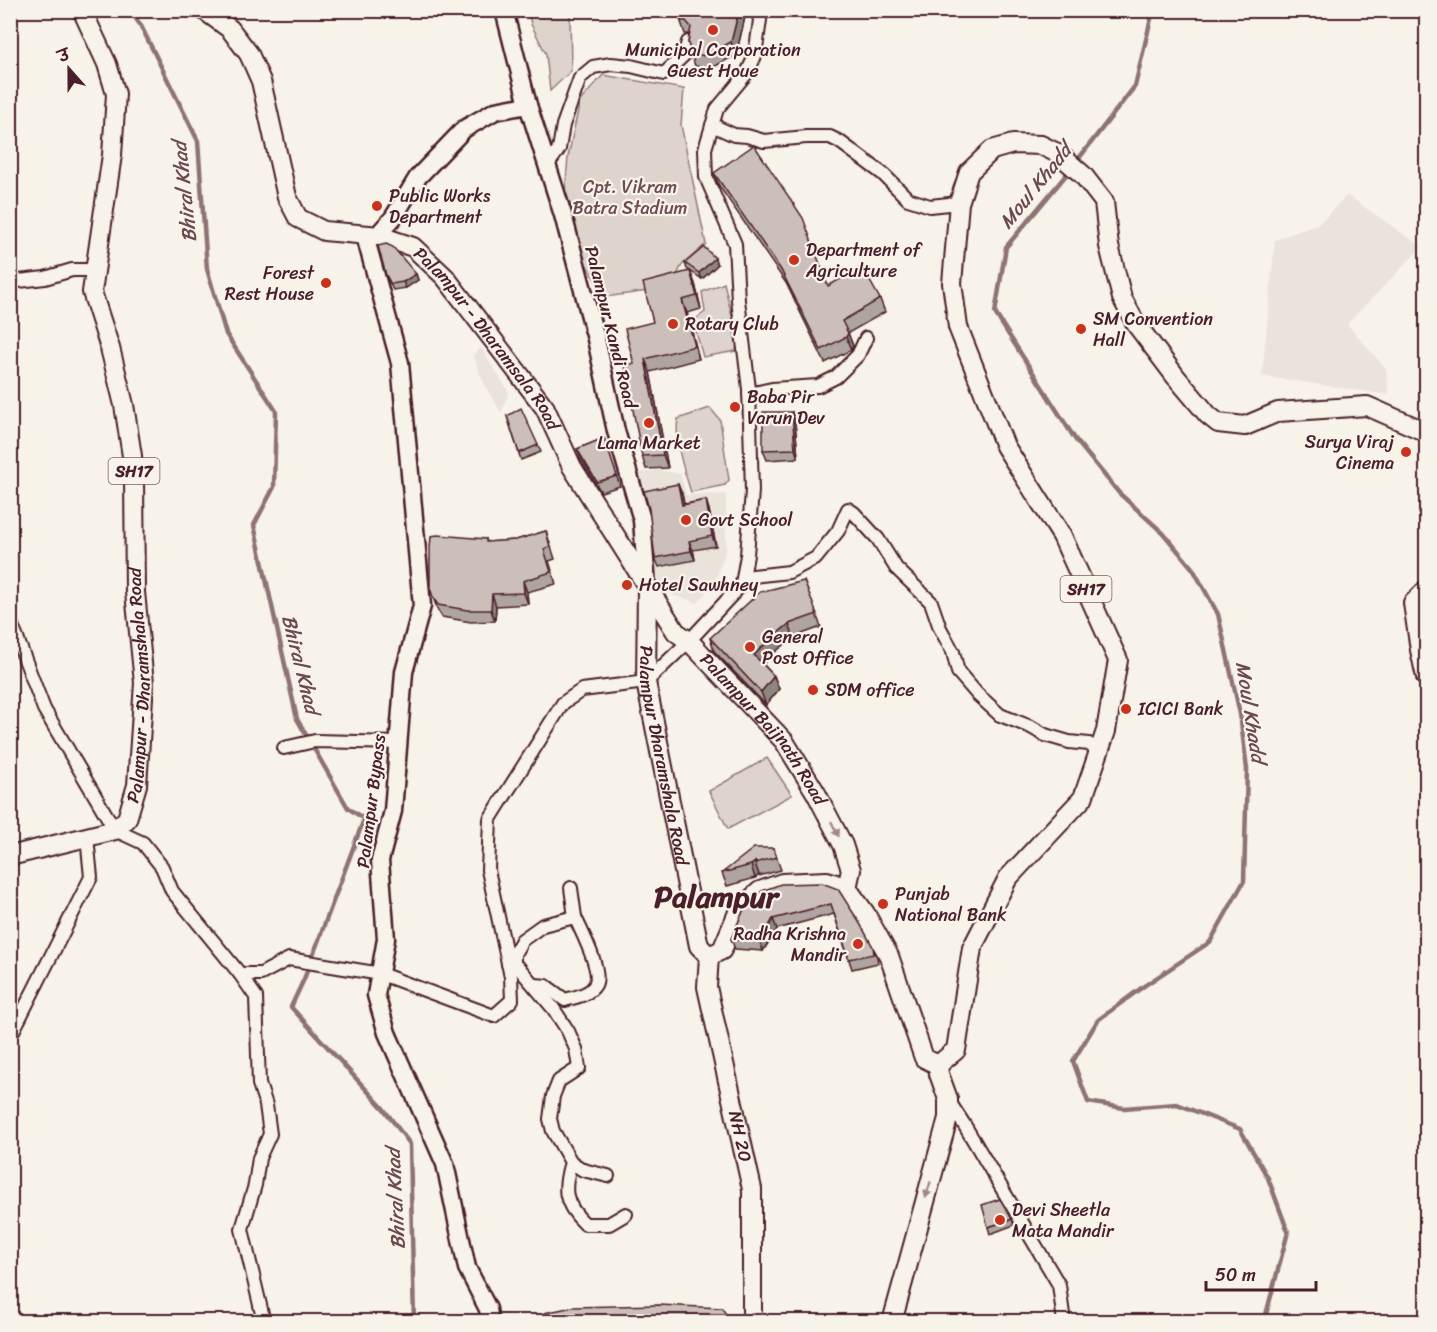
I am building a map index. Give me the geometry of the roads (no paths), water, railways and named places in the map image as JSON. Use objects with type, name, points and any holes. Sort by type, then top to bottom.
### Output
[{"type":"main road","name":"Palampur - Dharamshala Road","points":[[10,856],[115,830],[127,819],[137,785],[144,683],[135,592],[132,456],[124,405],[110,348],[92,292],[112,154],[116,94],[107,64],[82,10]]},
{"type":"main road","name":"Palampur - Dharamsala Road","points":[[204,10],[230,29],[249,54],[261,81],[287,197],[298,218],[324,231],[373,236],[412,247],[445,277],[545,408],[572,467],[647,586]]},
{"type":"main road","name":"SH17","points":[[938,1065],[956,1050],[972,948],[1008,878],[1083,798],[1106,731],[1118,660],[1062,536],[1005,446],[958,327],[952,283],[959,204],[969,172],[992,150],[1013,144],[1041,145],[1059,154],[1083,175],[1104,202],[1108,246],[1122,298],[1136,324],[1176,377],[1208,415],[1218,423],[1245,426],[1278,412],[1366,406],[1426,432]]},
{"type":"main road","name":"Palampur Baijnath Road","points":[[647,586],[675,632],[689,641],[784,741],[816,793],[843,845],[850,870],[848,888]]},
{"type":"main road","name":"Palampur Dharamshala Road","points":[[647,586],[646,682],[699,946],[709,956]]},
{"type":"main road","points":[[1426,590],[1413,603],[1426,677]]},
{"type":"main road","points":[[709,956],[722,950],[739,910],[760,891],[782,883],[826,881],[848,888],[889,956],[924,1058],[938,1065],[940,1080],[948,1099],[945,1135],[922,1208],[892,1322]]},
{"type":"main road","name":"NH 20","points":[[709,956],[707,987],[752,1189],[752,1322]]},
{"type":"street","name":"Palampur Kandi Road","points":[[504,10],[528,105],[563,215],[597,339],[616,431],[642,520],[647,586]]},
{"type":"street","points":[[240,974],[261,974],[289,959],[381,974],[494,1016],[512,1000],[511,965],[488,870],[490,819],[563,703],[582,690],[646,682],[689,641],[742,584],[747,555],[752,491],[749,394],[738,300],[735,244],[706,177],[705,149],[717,109],[747,73],[754,56],[760,20],[757,10]]},
{"type":"street","points":[[547,166],[559,149],[563,125],[580,78],[593,67],[611,64],[664,74],[684,55],[688,42]]},
{"type":"street","points":[[373,236],[393,218],[418,177],[464,129],[495,111],[528,105]]},
{"type":"street","points":[[712,125],[734,135],[764,141],[830,137],[883,174],[908,199],[930,206],[959,204]]},
{"type":"street","name":"Palampur Bypass","points":[[373,236],[400,363],[422,606],[404,672],[393,811],[380,860],[386,939],[376,995],[387,1033],[445,1164],[467,1268],[488,1309],[490,1322]]},
{"type":"street","points":[[10,282],[45,278],[72,270],[95,270]]},
{"type":"street","points":[[749,394],[772,389],[818,386],[836,376],[858,355],[866,338]]},
{"type":"street","points":[[744,577],[789,572],[816,558],[838,531],[848,509],[878,539],[896,568],[931,602],[940,628],[953,652],[958,672],[977,694],[1000,715],[1045,735],[1069,742],[1089,744],[1099,752]]},
{"type":"street","points":[[10,620],[44,709],[115,830],[143,843],[162,867],[172,891],[240,974],[255,997],[259,1084],[266,1105],[270,1134],[259,1158],[253,1193],[242,1229],[264,1322]]},
{"type":"street","points":[[284,748],[315,741],[398,743]]},
{"type":"street","points":[[10,1037],[91,877],[87,837]]},
{"type":"street","points":[[533,984],[546,986],[565,1000],[582,995],[595,985],[597,975],[591,953],[575,917],[571,888]]},
{"type":"street","points":[[511,965],[522,940],[543,925],[575,917]]},
{"type":"street","points":[[511,965],[519,968],[553,1008],[568,1031],[576,1049],[579,1068],[559,1081],[553,1096],[550,1119],[553,1131],[571,1162],[583,1170],[608,1176]]},
{"type":"street","points":[[948,1099],[1059,1285],[1065,1322]]},
{"type":"street","points":[[571,1162],[566,1185],[568,1205],[576,1216],[585,1224],[595,1225],[609,1224],[626,1215]]},
{"type":"waterway","name":"Bhiral Khad","points":[[130,10],[141,26],[198,141],[207,269],[226,334],[276,411],[274,487],[254,525],[297,719],[348,808],[364,819],[304,979],[291,1007],[383,1108],[410,1144],[414,1322]]},
{"type":"waterway","name":"Moul Khadd","points":[[1076,162],[1135,86],[1153,10]]},
{"type":"waterway","name":"Moul Khadd","points":[[1071,169],[1006,247],[995,313],[1075,439],[1119,493],[1163,533],[1193,569],[1218,614],[1240,714],[1247,769],[1244,881],[1210,942],[1098,1020],[1073,1061],[1088,1102],[1124,1108],[1177,1104],[1240,1129],[1268,1178],[1288,1232],[1264,1322]]},
{"type":"place","name":"Municipal Corporation Guest Houe","points":[[713,30]]},
{"type":"place","name":"Public Works Department","points":[[377,206]]},
{"type":"place","name":"Department of Agriculture","points":[[794,260]]},
{"type":"place","name":"Forest Rest House","points":[[326,283]]},
{"type":"place","name":"Rotary Club","points":[[673,324]]},
{"type":"place","name":"SM Convention Hall","points":[[1081,329]]},
{"type":"place","name":"Baba Pir Varun Dev","points":[[735,407]]},
{"type":"place","name":"Lama Market","points":[[649,423]]},
{"type":"place","name":"Surya Viraj Cinema","points":[[1406,452]]},
{"type":"place","name":"Govt School","points":[[686,520]]},
{"type":"place","name":"Hotel Sawhney","points":[[627,585]]},
{"type":"place","name":"General Post Office","points":[[750,647]]},
{"type":"place","name":"SDM office","points":[[813,690]]},
{"type":"place","name":"ICICI Bank","points":[[1126,709]]},
{"type":"place","name":"Punjab National Bank","points":[[883,904]]},
{"type":"place","name":"Radha Krishna Mandir","points":[[858,944]]},
{"type":"place","name":"Devi Sheetla Mata Mandir","points":[[1000,1220]]},
{"type":"district","name":"Palampur","points":[[716,897]]},
{"type":"park label","name":"Cpt. Vikram Batra Stadium","points":[[630,198]]}]
